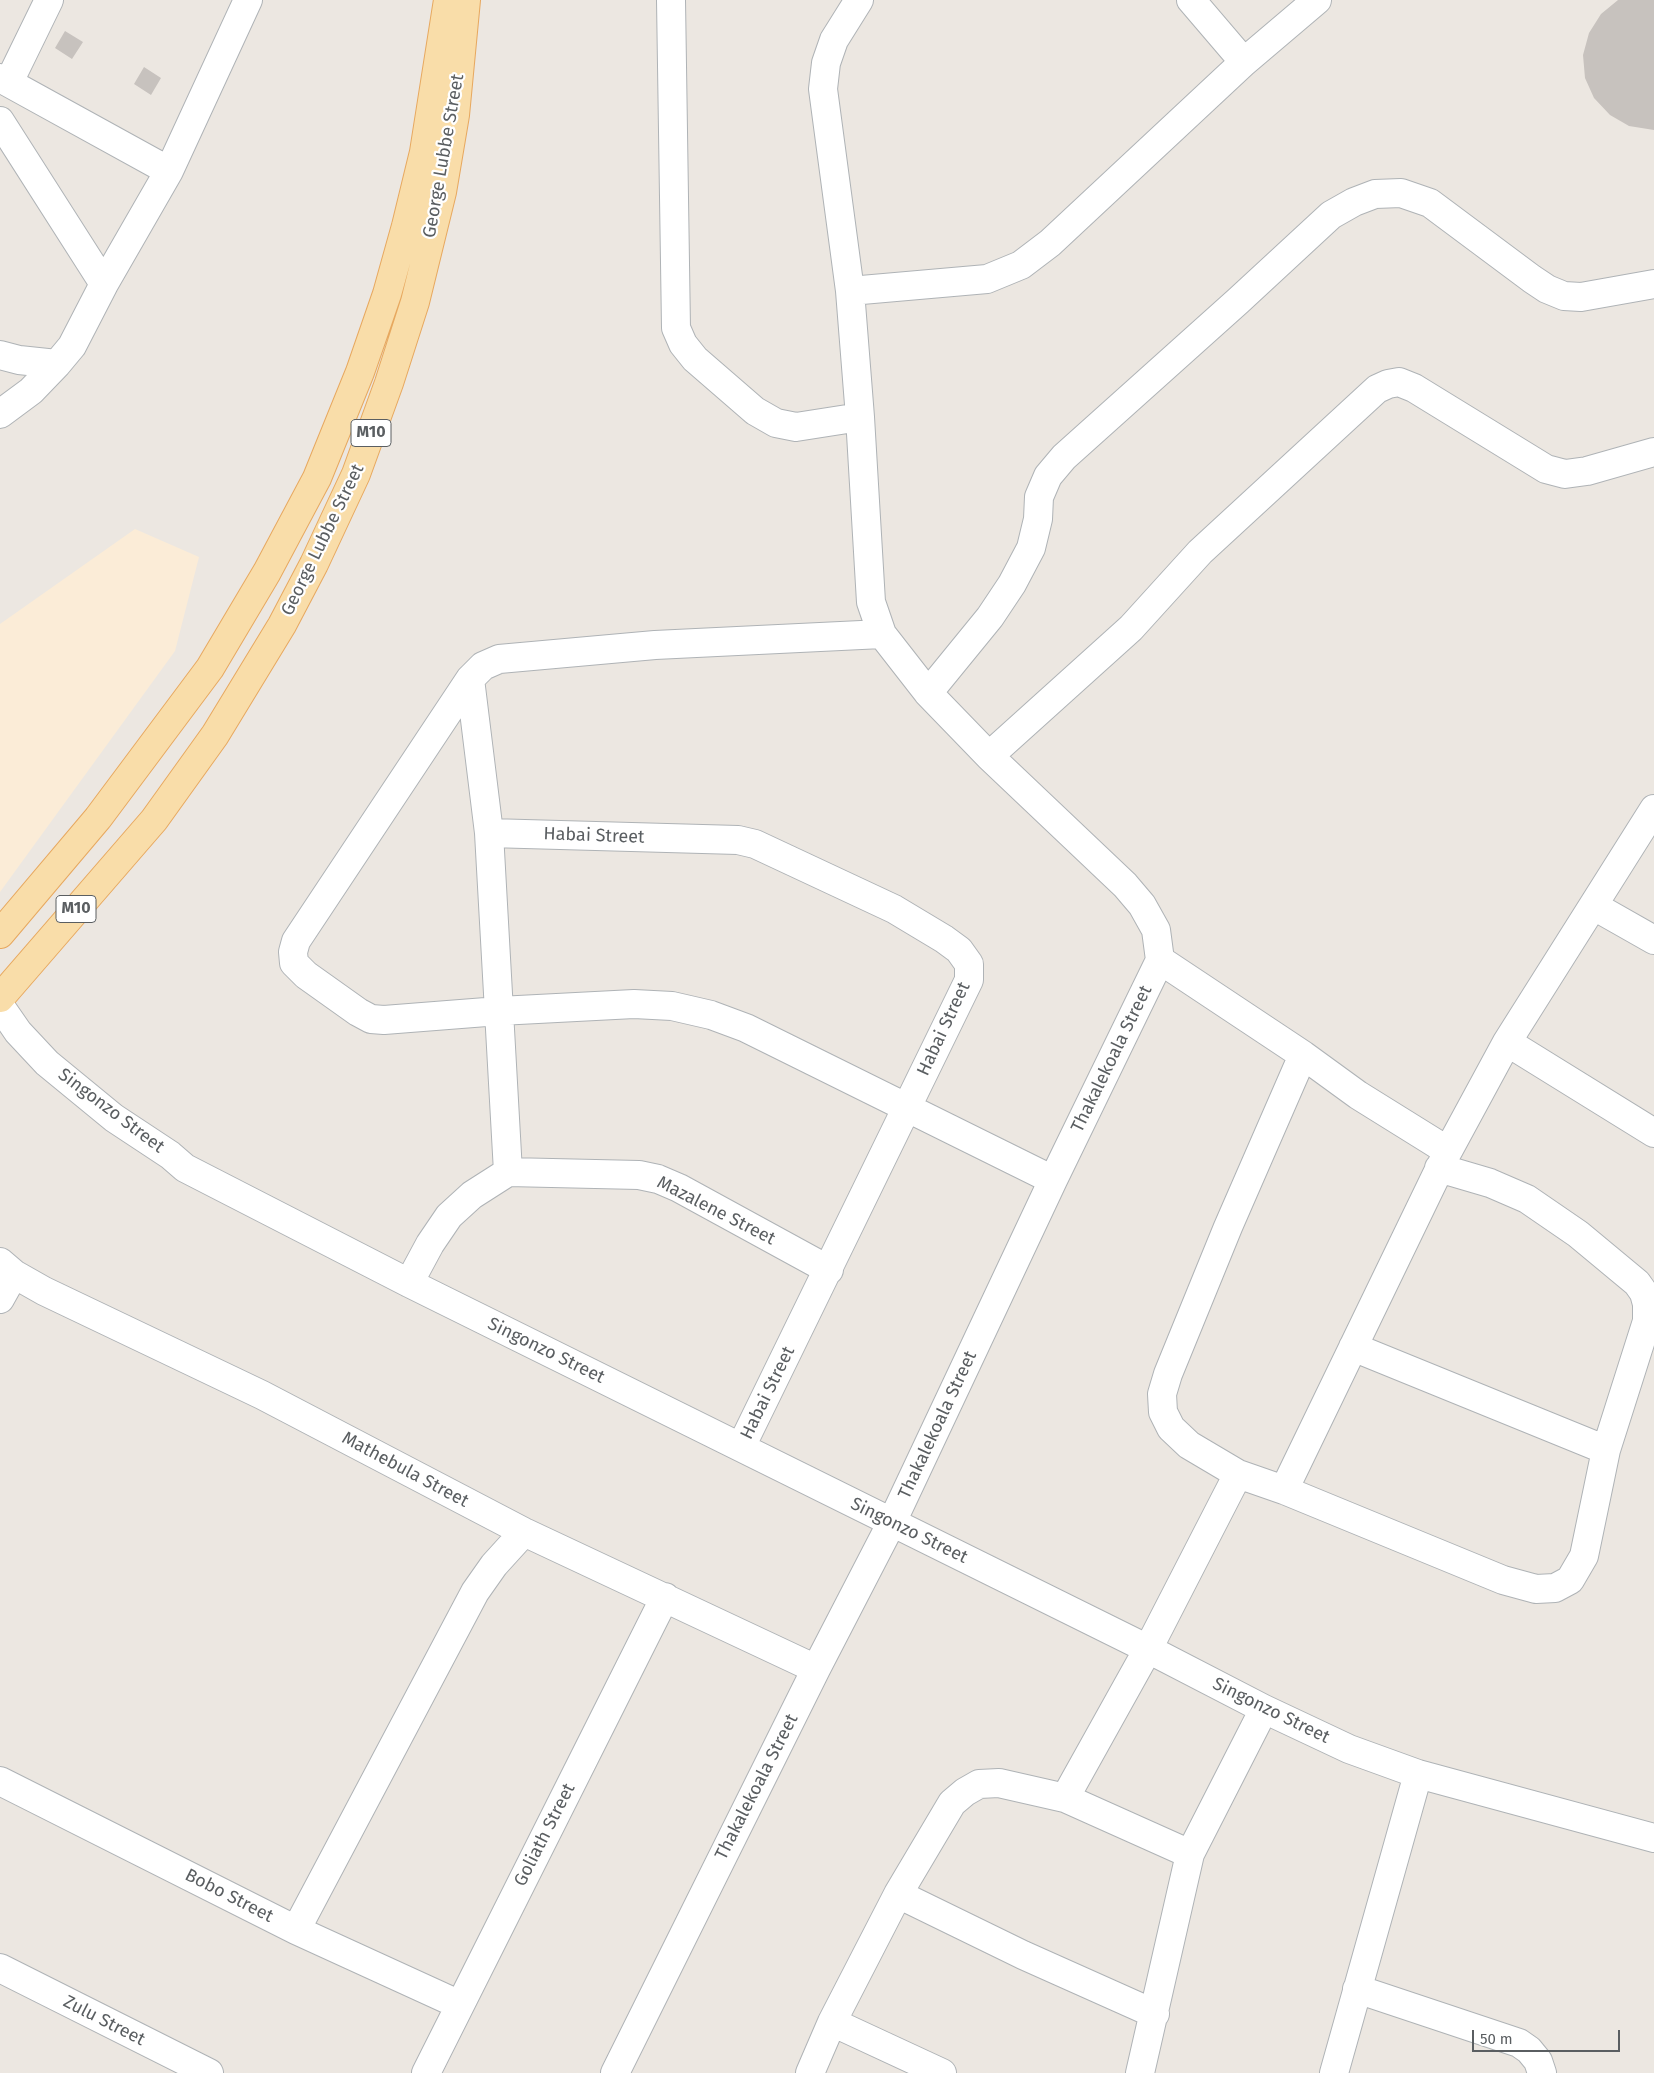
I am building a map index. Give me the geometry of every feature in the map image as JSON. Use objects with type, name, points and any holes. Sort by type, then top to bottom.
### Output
[{"type":"main road","name":"George Lubbe Street","points":[[0,934],[98,818],[210,668],[267,572],[317,478],[345,414],[360,372],[387,294],[406,226],[424,152],[448,0]]},
{"type":"main road","name":"George Lubbe Street","points":[[0,998],[154,820],[214,735],[282,626],[352,483],[389,383],[415,302],[442,192],[455,115],[466,0]]},
{"type":"street","points":[[49,0],[4,80],[169,171]]},
{"type":"street","points":[[0,414],[31,391],[72,346],[104,284],[169,171],[248,0]]},
{"type":"street","points":[[671,0],[676,328],[683,344],[695,359],[755,411],[776,423],[796,427],[860,417]]},
{"type":"street","points":[[859,0],[834,40],[826,63],[823,89],[850,291],[871,602],[882,634],[928,693],[989,756],[1125,885],[1142,905],[1156,930],[1160,960],[1303,1055],[1444,1159],[1490,1183],[1527,1199],[1578,1234],[1636,1283],[1644,1293],[1647,1304],[1646,1321],[1606,1450],[1584,1556],[1570,1580],[1555,1588],[1536,1589],[1503,1580],[1284,1490],[1238,1474],[1189,1445],[1171,1428],[1163,1412],[1162,1394],[1168,1374],[1303,1055]]},
{"type":"street","points":[[1191,0],[1244,62]]},
{"type":"street","points":[[850,291],[987,279],[1021,266],[1050,243],[1244,62],[1318,0]]},
{"type":"street","points":[[0,121],[104,284]]},
{"type":"street","points":[[928,693],[990,617],[1012,584],[1031,548],[1038,519],[1039,497],[1048,476],[1064,457],[1238,302],[1331,215],[1354,202],[1375,194],[1401,193],[1430,202],[1532,280],[1564,296],[1581,297],[1654,284]]},
{"type":"street","points":[[0,355],[19,360],[57,364]]},
{"type":"street","points":[[989,756],[1131,628],[1200,552],[1377,389],[1399,382],[1414,388],[1546,469],[1555,472],[1565,474],[1587,471],[1654,452]]},
{"type":"street","points":[[882,634],[656,645],[499,659],[483,666],[470,679],[296,941],[293,952],[294,963],[306,975],[371,1019],[384,1020],[499,1011],[634,1004],[672,1006],[712,1015],[746,1028],[1053,1180]]},
{"type":"street","points":[[409,1282],[430,1244],[449,1216],[472,1195],[508,1172],[488,833],[470,679]]},
{"type":"street","points":[[1284,1490],[1444,1159],[1507,1042],[1654,809]]},
{"type":"street","name":"Habai Street","points":[[488,833],[738,840],[755,844],[894,909],[944,939],[959,950],[969,964],[969,980],[741,1447]]},
{"type":"street","points":[[1594,906],[1654,940]]},
{"type":"street","name":"Thakalekoala Street","points":[[615,2073],[816,1669],[892,1522],[1053,1180],[1160,960]]},
{"type":"street","name":"Singonzo Street","points":[[0,1006],[18,1032],[47,1063],[114,1118],[170,1155],[185,1168],[409,1282],[1148,1649],[1264,1709],[1349,1749],[1418,1774],[1654,1838]]},
{"type":"street","name":"Singonzo Street","points":[[0,1032],[45,1080],[106,1130],[150,1158],[164,1164],[185,1168]]},
{"type":"street","points":[[1507,1042],[1654,1133]]},
{"type":"street","name":"Mazalene Street","points":[[508,1172],[639,1175],[658,1179],[687,1192],[829,1270]]},
{"type":"street","points":[[0,1299],[7,1268]]},
{"type":"street","name":"Mathebula Street","points":[[7,1268],[44,1291],[262,1395],[524,1532],[816,1669]]},
{"type":"street","points":[[1353,1346],[1606,1450]]},
{"type":"street","points":[[1065,1798],[1148,1649],[1238,1474]]},
{"type":"street","points":[[296,1930],[475,1592],[494,1565],[524,1532]]},
{"type":"street","name":"Goliath Street","points":[[426,2073],[665,1597]]},
{"type":"street","points":[[1140,2073],[1190,1854],[1264,1709]]},
{"type":"street","points":[[1334,2073],[1418,1774]]},
{"type":"street","name":"Bobo Street","points":[[0,1781],[296,1930],[460,2005]]},
{"type":"street","points":[[810,2073],[832,2022],[898,1894],[952,1803],[965,1792],[979,1784],[999,1783],[1065,1798],[1190,1854]]},
{"type":"street","points":[[898,1894],[1155,2014]]},
{"type":"street","name":"Zulu Street","points":[[0,1968],[209,2073]]},
{"type":"street","points":[[1357,1989],[1519,2043],[1529,2050],[1538,2061],[1542,2073]]},
{"type":"street","points":[[832,2022],[942,2073]]},
{"type":"shaded area","points":[[135,529],[199,557],[175,651],[0,892],[0,624]]},
{"type":"building","points":[[1618,0],[1654,0],[1654,130],[1629,126],[1610,115],[1594,98],[1585,78],[1583,55],[1589,33],[1601,14]]},
{"type":"building","points":[[65,31],[83,42],[72,59],[55,48]]},
{"type":"building","points":[[144,67],[161,78],[151,95],[134,84]]}]
